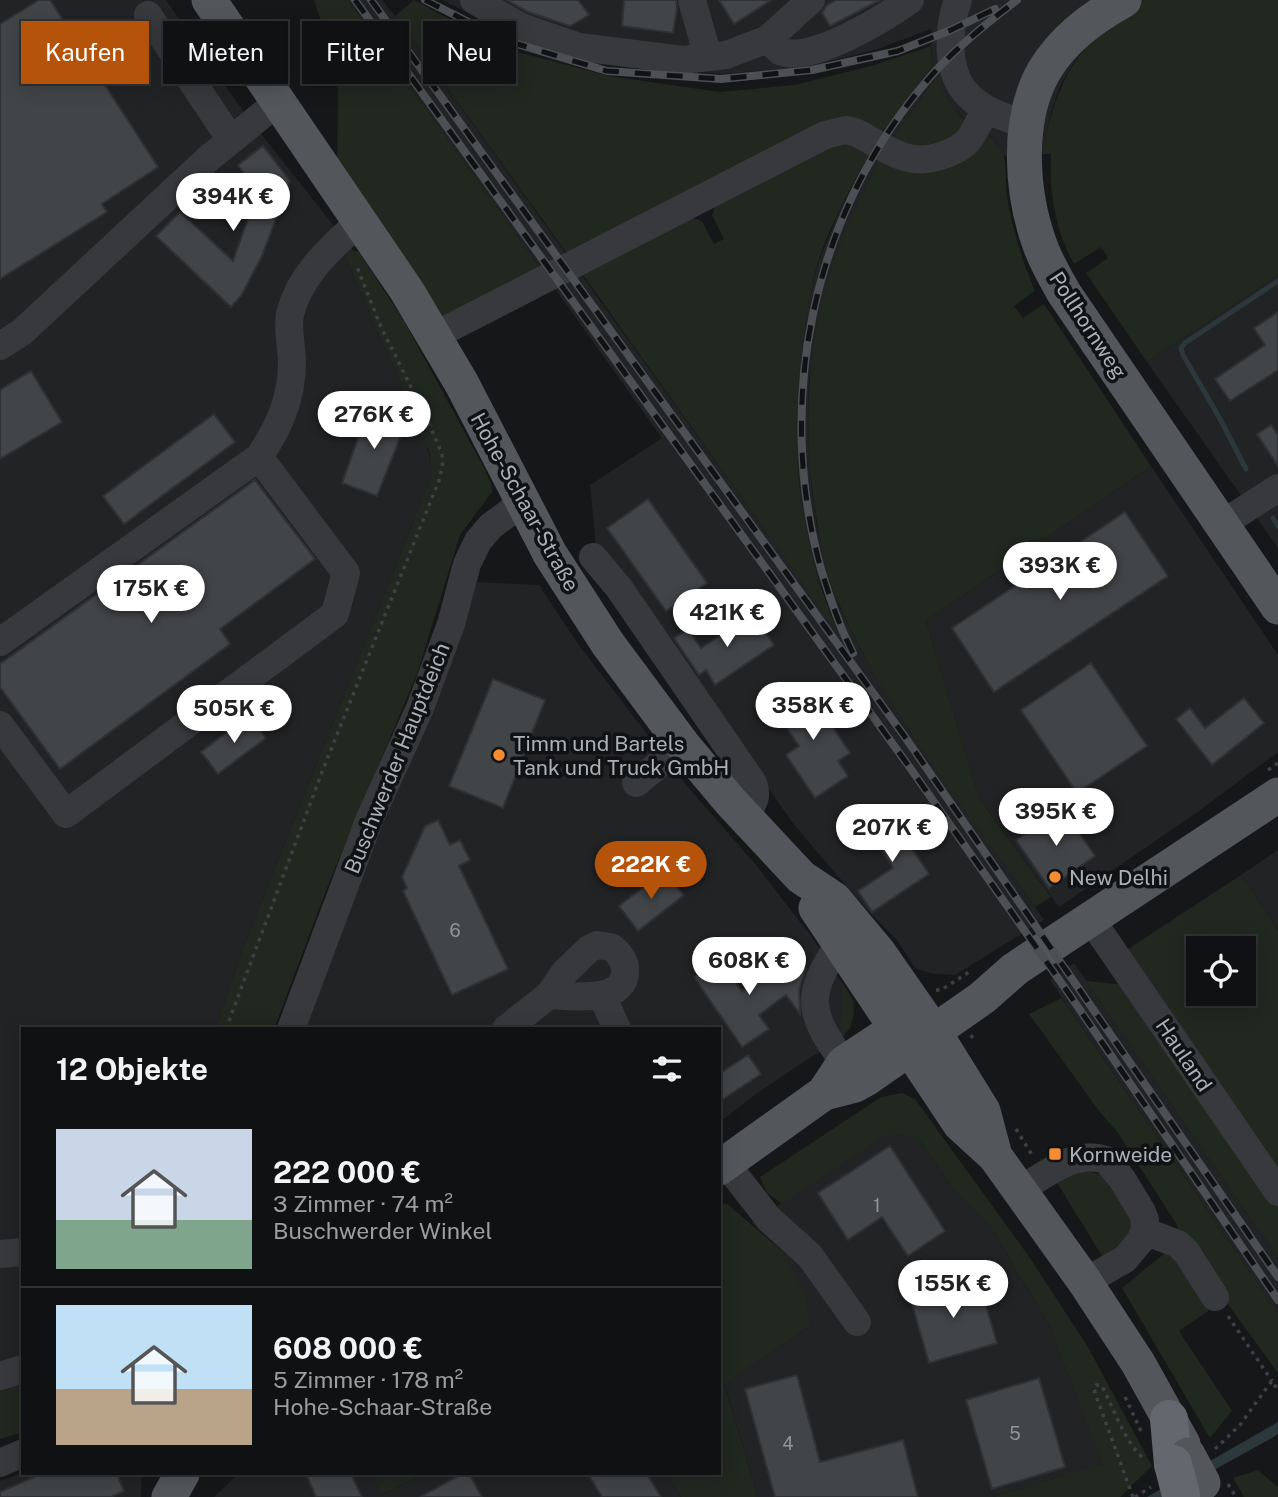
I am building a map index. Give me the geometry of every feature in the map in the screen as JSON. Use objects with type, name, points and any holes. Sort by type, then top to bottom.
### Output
[{"type":"highway","points":[[1156,1427],[1185,1475]]},
{"type":"main road","name":"Hohe-Schaar-Straße","points":[[209,0],[360,221],[434,336],[487,431],[550,554],[586,611],[683,745],[801,877],[834,899],[879,953],[915,1030]]},
{"type":"main road","name":"Pollhornweg","points":[[1124,0],[1080,28],[1059,51],[1039,83],[1028,125],[1026,156],[1029,203],[1040,245],[1069,301],[1278,607]]},
{"type":"main road","points":[[722,1166],[824,1093],[844,1063],[982,998],[1015,969],[1278,794]]},
{"type":"main road","name":"Hohe-Schaar-Straße","points":[[801,877],[816,909],[840,943],[915,1030]]},
{"type":"main road","points":[[824,1093],[855,1085],[915,1030]]},
{"type":"main road","points":[[915,1030],[960,1124],[995,1156],[1085,1282],[1138,1363],[1156,1427]]},
{"type":"main road","points":[[169,1497],[181,1475]]},
{"type":"street","points":[[474,0],[521,27],[579,47],[683,60],[726,55],[768,39],[811,0]]},
{"type":"street","points":[[692,0],[708,57]]},
{"type":"street","points":[[768,39],[780,51],[799,53],[831,45],[884,18],[910,0]]},
{"type":"street","points":[[958,0],[951,30],[951,53],[963,89],[986,109],[1028,125]]},
{"type":"street","points":[[148,15],[231,140]]},
{"type":"street","points":[[0,346],[22,332],[209,158],[278,102]]},
{"type":"street","points":[[434,336],[825,135],[846,130],[855,132],[908,158],[927,158],[964,144],[986,109]]},
{"type":"street","points":[[0,642],[259,457],[278,428],[288,397],[292,364],[290,316],[301,288],[319,259],[360,221]]},
{"type":"street","points":[[0,725],[66,814],[334,614],[346,573],[259,457]]},
{"type":"street","points":[[1222,524],[1278,488]]},
{"type":"street","name":"Buschwerder Hauptdeich","points":[[292,1027],[370,818],[420,708],[451,624],[467,564],[478,541],[491,526],[522,503]]},
{"type":"street","points":[[593,556],[619,588],[753,783],[755,799],[745,817]]},
{"type":"street","points":[[636,783],[683,745]]},
{"type":"street","name":"Hauland","points":[[1090,918],[1278,1192]]},
{"type":"street","points":[[840,943],[822,969],[816,985],[814,1010],[844,1063]]},
{"type":"street","points":[[509,1027],[549,995],[565,972],[589,949],[603,945],[617,951],[625,971],[620,985],[602,995],[549,995]]},
{"type":"street","points":[[602,995],[616,1027]]},
{"type":"street","points":[[1020,1190],[1077,1158],[1099,1157],[1112,1165],[1122,1179],[1145,1220],[1141,1240],[1125,1259],[1085,1282]]},
{"type":"street","points":[[722,1166],[762,1210],[810,1256],[857,1322]]},
{"type":"street","points":[[1144,1231],[1178,1244],[1187,1253],[1215,1297]]},
{"type":"street","points":[[0,1254],[21,1252]]},
{"type":"street","points":[[0,1376],[21,1370]]},
{"type":"street","points":[[0,1463],[21,1454]]},
{"type":"path","points":[[1215,1297],[1278,1390]]},
{"type":"path","points":[[1185,1475],[1145,1460],[1137,1452],[1101,1385],[1094,1388],[1134,1497],[1185,1475],[1240,1425],[1272,1381]]},
{"type":"path","points":[[1122,1392],[1156,1427]]},
{"type":"shaded area","points":[[0,0],[166,0],[181,21],[163,21],[163,84],[224,84],[353,250],[344,253],[401,382],[403,398],[411,419],[425,440],[431,461],[430,479],[245,943],[216,1027],[21,1027],[21,1377],[0,1383]]},
{"type":"shaded area","points":[[314,0],[348,0],[363,21],[321,21]]},
{"type":"shaded area","points":[[348,0],[382,0],[399,21],[363,21]]},
{"type":"shaded area","points":[[414,0],[452,21],[423,21],[423,55],[409,35],[409,21],[399,21],[395,16]]},
{"type":"shaded area","points":[[442,0],[1145,0],[1128,10],[1087,46],[1072,65],[1060,86],[1051,112],[1042,154],[1003,156],[997,143],[954,110],[935,79],[883,152],[818,327],[809,379],[811,484],[817,527],[838,604],[862,652],[909,731],[1044,920],[955,975],[933,974],[915,968],[897,940],[867,910],[795,826],[596,546],[590,485],[662,438],[408,84],[409,35],[423,55],[423,84],[444,84],[837,630],[808,546],[800,488],[795,396],[800,350],[816,268],[839,212],[878,138],[932,66],[931,29],[878,49],[807,67],[722,74],[624,66],[521,38],[516,36],[516,21],[486,21]]},
{"type":"shaded area","points":[[1145,0],[1278,0],[1278,275],[1147,362],[1086,273],[1108,258],[1101,247],[1074,264],[1067,251],[1055,210],[1051,154],[1042,154],[1055,104],[1074,64],[1102,31]]},
{"type":"shaded area","points":[[931,46],[932,66],[878,138],[860,127],[571,259],[444,84],[516,84],[516,52],[609,76],[720,92],[795,85],[871,66]]},
{"type":"shaded area","points":[[936,78],[954,110],[967,122],[939,152],[889,143]]},
{"type":"shaded area","points":[[337,84],[408,84],[543,272],[442,326],[337,164]]},
{"type":"shaded area","points":[[983,132],[996,143],[1004,157],[1012,220],[1035,291],[1014,306],[1023,318],[1044,304],[1151,466],[926,621],[979,798],[1051,897],[1035,907],[905,724],[859,646],[837,600],[829,574],[817,520],[809,450],[810,378],[821,308],[841,242],[883,152],[897,158]]},
{"type":"shaded area","points":[[830,139],[873,147],[834,221],[816,268],[797,396],[796,437],[804,517],[812,557],[839,634],[578,268],[682,214],[702,221],[714,244],[724,239],[712,215],[718,197]]},
{"type":"shaded area","points":[[353,250],[359,252],[404,321],[483,466],[492,492],[460,535],[417,674],[330,880],[275,1027],[216,1027],[245,943],[430,479],[429,450],[411,419],[403,398],[401,382],[344,253]]},
{"type":"shaded area","points":[[1278,275],[1278,548],[1147,362]]},
{"type":"shaded area","points":[[1151,466],[1278,655],[1278,752],[1199,811],[1059,907],[979,798],[926,621]]},
{"type":"shaded area","points":[[476,582],[539,585],[578,644],[687,786],[756,865],[811,936],[854,1001],[851,1027],[837,1043],[753,1096],[721,1121],[721,1027],[304,1027]]},
{"type":"shaded area","points":[[1278,850],[1278,930],[1241,875]]},
{"type":"shaded area","points":[[1241,875],[1278,930],[1278,1182],[1122,953]]},
{"type":"shaded area","points":[[1074,963],[1278,1258],[1278,1313],[1050,980]]},
{"type":"shaded area","points":[[1086,981],[1127,985],[1278,1204],[1278,1258]]},
{"type":"shaded area","points":[[843,984],[854,1012],[850,1025],[840,1040]]},
{"type":"shaded area","points":[[1062,998],[1278,1313],[1278,1373],[1181,1240],[1177,1225],[1118,1133],[1029,1014]]},
{"type":"shaded area","points":[[902,1093],[915,1099],[1028,1255],[1088,1347],[1152,1466],[1120,1497],[993,1497],[1103,1464],[1048,1323],[990,1226],[955,1191],[918,1138],[890,1132],[782,1204],[767,1193],[760,1177],[881,1097]]},
{"type":"shaded area","points":[[890,1131],[918,1138],[955,1191],[990,1226],[1048,1323],[1104,1464],[993,1497],[758,1497],[724,1383],[811,1325],[782,1251],[752,1223]]},
{"type":"shaded area","points":[[1088,1170],[1105,1177],[1130,1216],[1133,1229],[1105,1261],[1056,1181],[1066,1175]]},
{"type":"shaded area","points":[[726,1203],[782,1251],[804,1292],[811,1325],[724,1384],[758,1497],[681,1497],[667,1475],[721,1475],[721,1206]]},
{"type":"shaded area","points":[[1170,1249],[1214,1307],[1179,1331],[1232,1411],[1210,1438],[1122,1288]]},
{"type":"shaded area","points":[[21,1377],[21,1433],[0,1439],[0,1383]]},
{"type":"shaded area","points":[[1278,1422],[1278,1434],[1270,1439],[1165,1497],[1147,1497]]},
{"type":"shaded area","points":[[1258,1470],[1278,1487],[1278,1497],[1244,1497],[1233,1478]]},
{"type":"shaded area","points":[[21,1474],[142,1475],[141,1497],[0,1497],[0,1481]]},
{"type":"shaded area","points":[[237,1475],[371,1475],[381,1495],[423,1475],[667,1475],[681,1497],[214,1497]]},
{"type":"shaded area","points":[[371,1475],[423,1475],[381,1495]]},
{"type":"building","points":[[39,0],[50,0],[64,21],[21,21],[21,84],[104,84],[158,167],[102,204],[107,212],[0,279],[0,24]]},
{"type":"building","points":[[507,0],[578,0],[589,15],[570,26],[528,12]]},
{"type":"building","points":[[624,0],[676,0],[673,33],[622,26]]},
{"type":"building","points":[[719,0],[771,0],[734,24]]},
{"type":"building","points":[[836,0],[880,0],[830,26],[822,13],[826,6]]},
{"type":"building","points":[[263,146],[290,181],[262,256],[241,296],[231,307],[156,236],[180,212],[233,261],[257,193],[238,165]]},
{"type":"building","points":[[1278,312],[1278,370],[1230,401],[1215,379],[1265,345],[1254,328]]},
{"type":"building","points":[[31,371],[62,422],[0,459],[0,390]]},
{"type":"building","points":[[370,405],[407,420],[377,496],[342,483]]},
{"type":"building","points":[[214,414],[235,442],[124,524],[103,496]]},
{"type":"building","points":[[1271,425],[1278,435],[1278,466],[1257,434]]},
{"type":"building","points":[[255,480],[315,559],[220,629],[230,644],[60,769],[0,687],[0,664]]},
{"type":"building","points":[[648,499],[707,583],[666,611],[607,528]]},
{"type":"building","points":[[1125,512],[1168,576],[994,692],[952,628]]},
{"type":"building","points":[[753,613],[774,645],[715,685],[706,670],[699,675],[674,638],[688,629],[701,648]]},
{"type":"building","points":[[1091,663],[1147,746],[1077,793],[1021,710]]},
{"type":"building","points":[[493,679],[545,700],[503,808],[449,786]]},
{"type":"building","points":[[806,686],[850,753],[838,761],[848,776],[815,798],[786,755],[799,746],[773,708]]},
{"type":"building","points":[[1244,698],[1264,723],[1212,765],[1176,719],[1190,708],[1205,728]]},
{"type":"building","points":[[249,715],[266,738],[218,774],[201,752]]},
{"type":"building","points":[[1062,808],[1095,856],[1049,888],[1016,840]]},
{"type":"building","points":[[887,811],[929,874],[872,912],[858,891],[893,868],[865,825]]},
{"type":"building","points":[[438,820],[450,845],[460,840],[470,860],[459,866],[508,969],[452,995],[403,891],[407,888],[402,877],[425,826]]},
{"type":"building","points":[[664,871],[684,895],[638,931],[619,906]]},
{"type":"building","points":[[720,959],[742,991],[783,962],[791,974],[801,968],[806,969],[799,990],[800,1014],[786,995],[759,1015],[769,1029],[742,1047],[694,977]]},
{"type":"building","points":[[748,1055],[761,1074],[721,1101],[721,1073]]},
{"type":"building","points":[[890,1146],[945,1231],[908,1256],[882,1217],[848,1240],[818,1193]]},
{"type":"building","points":[[978,1278],[997,1343],[929,1363],[910,1297]]},
{"type":"building","points":[[797,1375],[820,1462],[903,1440],[918,1497],[775,1497],[745,1389]]},
{"type":"building","points":[[1039,1378],[1065,1467],[992,1489],[966,1400]]},
{"type":"building","points":[[39,1475],[117,1475],[124,1491],[111,1497],[0,1497],[0,1492]]},
{"type":"building","points":[[306,1475],[351,1475],[362,1497],[316,1497]]},
{"type":"building","points":[[460,1475],[470,1475],[482,1497],[420,1497]]},
{"type":"building","points":[[589,1475],[648,1475],[661,1497],[602,1497]]},
{"type":"waterway","points":[[1246,469],[1181,348],[1278,281]]},
{"type":"waterway","points":[[1273,518],[1278,526]]},
{"type":"railway","points":[[355,0],[908,765],[1067,991],[1278,1300]]},
{"type":"railway","points":[[371,0],[905,737],[1278,1277]]},
{"type":"railway","points":[[425,0],[504,40],[607,71],[721,79],[812,70],[898,51],[995,9]]},
{"type":"railway","points":[[853,653],[821,569],[808,507],[802,443],[803,380],[812,317],[829,256],[852,197],[883,141],[920,89],[942,64],[1017,0]]},
{"type":"place","name":"Timm und Bartels Tank und Truck GmbH","points":[[499,755]]},
{"type":"place","name":"New Delhi","points":[[1055,877]]},
{"type":"place","name":"Kornweide","points":[[1055,1154]]}]
